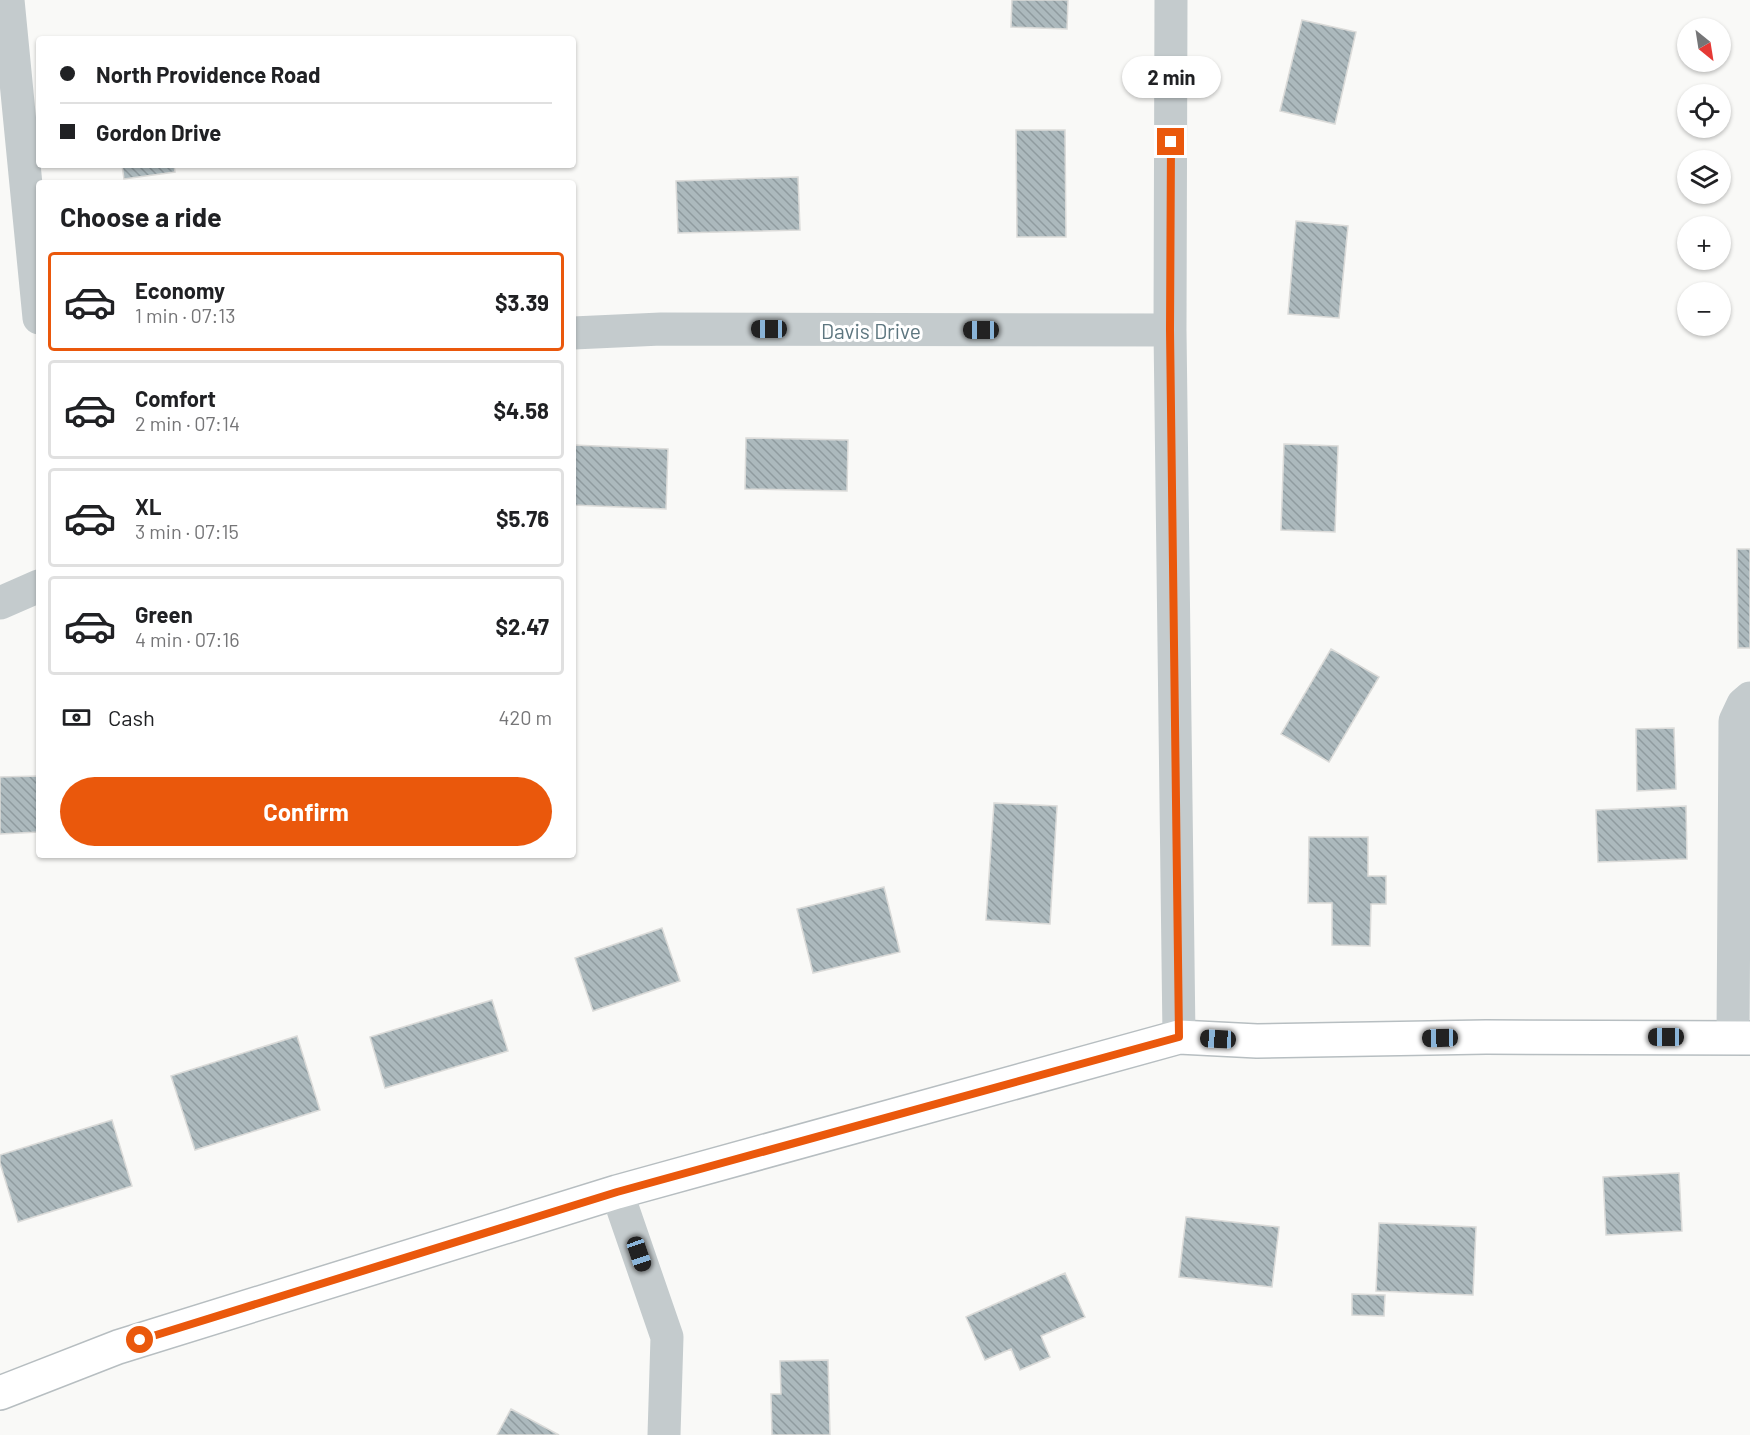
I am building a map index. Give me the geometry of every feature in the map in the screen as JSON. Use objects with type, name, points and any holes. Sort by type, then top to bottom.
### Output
[{"type":"main road","points":[[0,1393],[118,1347],[617,1192],[1179,1037],[1257,1041],[1486,1037],[1742,1037]]},
{"type":"street","points":[[8,0],[36,287]]},
{"type":"street","points":[[1172,0],[1170,330],[1179,1037]]},
{"type":"street","name":"Davis Drive","points":[[576,333],[661,329],[1170,330]]},
{"type":"street","points":[[0,603],[36,587]]},
{"type":"street","points":[[1742,1037],[1735,721],[1743,704],[1750,698]]},
{"type":"street","points":[[617,1192],[667,1337],[664,1435]]},
{"type":"building","points":[[1012,0],[1068,0],[1067,29],[1011,27]]},
{"type":"building","points":[[1302,20],[1356,32],[1335,124],[1280,111]]},
{"type":"building","points":[[1016,130],[1065,130],[1066,237],[1017,237]]},
{"type":"building","points":[[122,168],[174,168],[175,172],[124,179]]},
{"type":"building","points":[[798,177],[800,230],[678,233],[676,181]]},
{"type":"building","points":[[1296,221],[1348,226],[1339,318],[1288,314]]},
{"type":"building","points":[[746,438],[848,440],[847,491],[745,489]]},
{"type":"building","points":[[1284,444],[1338,446],[1335,532],[1281,530]]},
{"type":"building","points":[[576,445],[668,449],[666,509],[576,505]]},
{"type":"building","points":[[1737,549],[1750,549],[1750,648],[1738,648]]},
{"type":"building","points":[[1331,649],[1379,677],[1329,762],[1281,734]]},
{"type":"building","points":[[1674,728],[1676,789],[1637,791],[1636,729]]},
{"type":"building","points":[[36,776],[36,832],[0,834],[0,777]]},
{"type":"building","points":[[994,803],[1057,806],[1050,924],[986,920]]},
{"type":"building","points":[[1686,806],[1687,859],[1598,862],[1596,810]]},
{"type":"building","points":[[1309,837],[1368,837],[1368,876],[1386,876],[1386,904],[1371,904],[1370,946],[1332,945],[1332,903],[1308,903]]},
{"type":"building","points":[[884,887],[900,952],[813,973],[797,909]]},
{"type":"building","points":[[662,928],[680,981],[593,1011],[575,958]]},
{"type":"building","points":[[492,1000],[508,1051],[385,1088],[370,1037]]},
{"type":"building","points":[[297,1036],[320,1110],[195,1150],[171,1076]]},
{"type":"building","points":[[112,1120],[132,1186],[18,1222],[0,1163],[0,1155]]},
{"type":"building","points":[[1679,1173],[1682,1231],[1606,1235],[1603,1177]]},
{"type":"building","points":[[1186,1217],[1279,1227],[1272,1287],[1179,1277]]},
{"type":"building","points":[[1379,1223],[1476,1227],[1473,1295],[1376,1291]]},
{"type":"building","points":[[1065,1273],[1085,1317],[1041,1336],[1050,1357],[1020,1370],[1011,1349],[985,1360],[966,1317]]},
{"type":"building","points":[[1352,1294],[1385,1295],[1384,1316],[1352,1315]]},
{"type":"building","points":[[828,1360],[830,1435],[772,1435],[771,1394],[781,1394],[780,1361]]},
{"type":"building","points":[[511,1409],[559,1435],[497,1435]]},
{"type":"route","points":[[140,1340],[617,1192],[1179,1037],[1170,330],[1171,142]]}]
